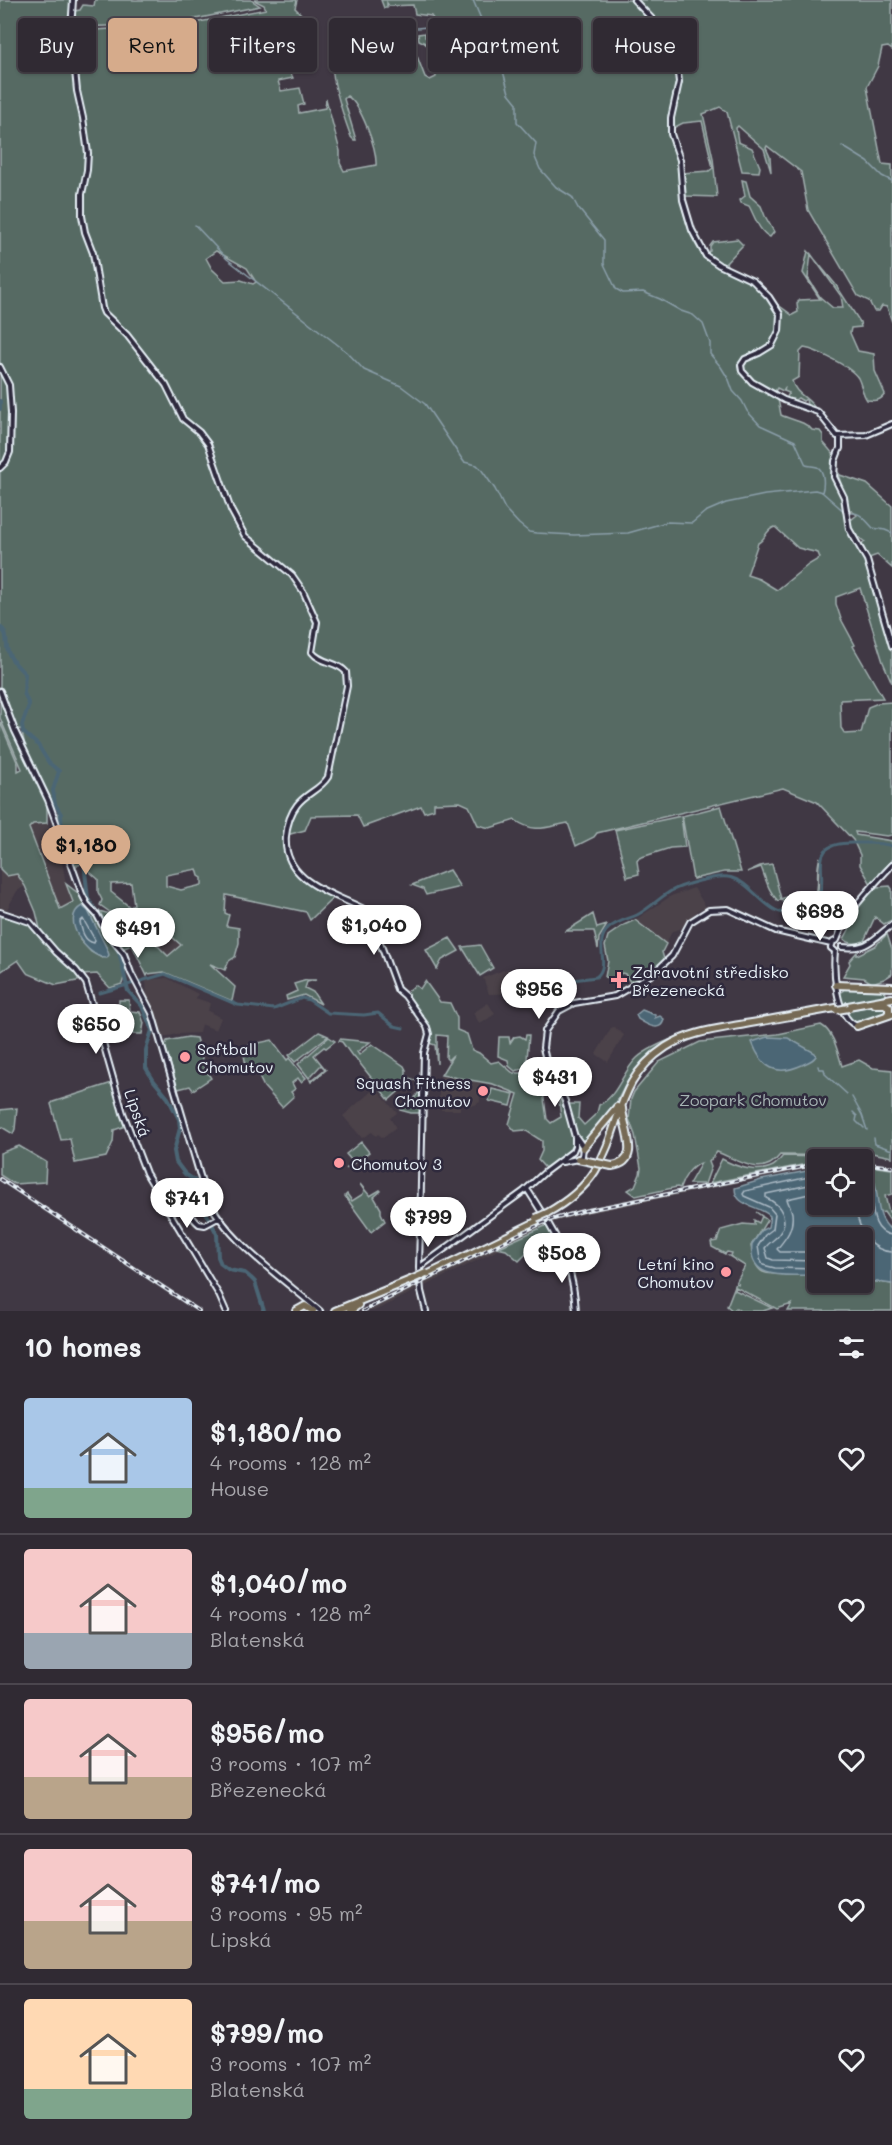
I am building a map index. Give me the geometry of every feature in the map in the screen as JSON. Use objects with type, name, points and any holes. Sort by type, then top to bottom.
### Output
[{"type":"highway","points":[[836,985],[892,987]]},
{"type":"highway","points":[[873,1003],[887,993],[884,986]]},
{"type":"highway","points":[[341,1311],[426,1274],[537,1220],[566,1202],[586,1184],[602,1158],[622,1105],[643,1072],[653,1061],[676,1045],[705,1035],[892,999]]},
{"type":"highway","points":[[873,1003],[885,1004],[889,1007],[889,1013],[883,1017]]},
{"type":"highway","points":[[857,1026],[892,1014]]},
{"type":"highway","points":[[580,1146],[588,1141],[622,1105]]},
{"type":"highway","points":[[583,1159],[612,1166],[624,1161],[629,1155],[630,1148],[622,1105]]},
{"type":"highway","points":[[600,1127],[608,1126],[613,1133]]},
{"type":"highway","points":[[613,1133],[621,1131],[627,1135]]},
{"type":"highway","points":[[349,1308],[413,1280]]},
{"type":"highway","points":[[335,1311],[358,1305]]},
{"type":"highway","points":[[296,1311],[304,1306],[313,1311]]},
{"type":"street","points":[[73,0],[71,29],[77,91],[88,153],[81,216],[93,253],[104,314],[127,335],[161,378],[183,419],[199,432],[208,444],[231,510],[245,536],[292,575],[303,591],[317,622],[312,652],[322,660],[339,665],[346,672],[347,686],[331,767],[323,785],[304,798],[292,814],[285,845],[287,854],[296,868],[316,887],[362,908],[367,913],[397,989],[427,1027],[429,1034],[424,1053],[419,1268],[426,1311]]},
{"type":"street","points":[[634,0],[672,40],[675,48],[679,86],[671,134],[680,160],[683,200],[698,245],[711,261],[753,282],[769,297],[780,314],[781,324],[775,340],[769,348],[745,359],[741,365],[742,371],[752,382],[784,400],[818,412],[833,432],[840,436],[871,434],[892,424]]},
{"type":"street","points":[[0,367],[9,385],[11,413],[10,452],[6,462],[0,468]]},
{"type":"street","points":[[840,436],[834,477],[844,497],[849,529],[867,560],[892,646]]},
{"type":"street","points":[[0,691],[15,731],[48,800],[78,885],[87,904],[97,915],[105,930],[111,933],[115,943],[124,954],[131,973],[152,1013],[206,1196],[218,1218],[232,1234],[320,1311]]},
{"type":"street","points":[[583,1159],[565,1101],[544,1057],[545,1031],[559,1011],[569,1005],[615,996],[654,973],[668,961],[690,922],[704,913],[719,909],[737,911],[781,933],[831,944],[837,940],[852,910],[892,865]]},
{"type":"street","name":"Lipská","points":[[0,912],[30,922],[86,983],[123,1113],[146,1173],[160,1200],[219,1295],[226,1311]]},
{"type":"street","points":[[835,951],[839,951],[842,947],[864,946],[892,925]]},
{"type":"street","points":[[837,940],[842,947]]},
{"type":"street","points":[[831,944],[835,951],[836,985],[845,1017],[857,1026]]},
{"type":"street","points":[[419,1268],[527,1189],[580,1146]]},
{"type":"street","points":[[573,1151],[572,1157],[583,1159]]},
{"type":"street","points":[[558,1163],[583,1159]]},
{"type":"street","points":[[527,1189],[545,1214],[560,1242],[568,1265],[576,1311]]},
{"type":"street","points":[[160,1200],[175,1197],[196,1223],[203,1225],[218,1218]]},
{"type":"shaded area","points":[[47,823],[62,862],[66,884],[73,902],[60,909],[29,828],[33,824]]},
{"type":"shaded area","points":[[0,869],[7,876],[16,873],[25,886],[17,891],[7,909],[0,908]]},
{"type":"shaded area","points":[[694,888],[706,907],[698,910],[680,929],[672,931],[666,944],[635,920],[671,896]]},
{"type":"shaded area","points":[[154,917],[181,946],[168,956],[149,937],[143,924]]},
{"type":"shaded area","points":[[509,968],[521,993],[489,994],[483,978]]},
{"type":"shaded area","points":[[167,978],[198,994],[195,998],[210,1003],[208,1011],[221,1018],[216,1030],[201,1024],[199,1033],[177,1034],[160,1038],[147,998],[146,980]]},
{"type":"shaded area","points":[[488,1003],[495,1014],[480,1024],[473,1013]]},
{"type":"shaded area","points":[[614,1027],[624,1035],[608,1062],[596,1054],[611,1028]]},
{"type":"shaded area","points":[[460,1065],[479,1079],[480,1102],[475,1105],[460,1105],[460,1110],[441,1110],[439,1091],[437,1087],[432,1087],[432,1083]]},
{"type":"shaded area","points":[[374,1089],[397,1113],[390,1118],[396,1128],[383,1138],[372,1132],[362,1138],[343,1116]]},
{"type":"shaded area","points":[[807,1164],[807,1169],[584,1214],[551,1223],[374,1311],[358,1311],[550,1218],[583,1209]]},
{"type":"shaded area","points":[[0,1177],[202,1311],[197,1311],[45,1211],[0,1181]]},
{"type":"green space","points":[[0,0],[71,0],[69,18],[18,18],[18,72],[75,72],[87,161],[80,194],[80,216],[92,254],[103,314],[126,336],[160,379],[182,419],[198,433],[207,445],[230,511],[244,537],[291,576],[302,591],[316,622],[311,652],[339,666],[345,672],[346,686],[327,777],[296,805],[286,836],[286,848],[294,869],[311,886],[333,898],[310,920],[306,912],[226,895],[225,913],[229,915],[226,926],[239,928],[239,943],[235,957],[229,961],[225,970],[210,964],[235,987],[232,1001],[164,972],[147,976],[132,945],[122,949],[118,945],[99,911],[114,915],[100,905],[102,900],[98,892],[98,879],[90,872],[85,859],[79,865],[73,865],[67,846],[55,822],[60,821],[58,813],[60,811],[53,807],[21,740],[24,741],[21,729],[16,730],[0,687],[0,469],[9,459],[10,384],[0,365]],"holes":[[[197,869],[202,878],[202,885],[181,890],[166,886],[166,875]],[[131,883],[134,905],[130,907],[111,892],[111,884]],[[154,917],[162,928],[181,945],[168,956],[149,937],[143,924]]]},
{"type":"green space","points":[[95,0],[251,0],[260,6],[197,19],[108,18],[108,26],[96,26],[96,18],[74,18],[74,11],[80,10],[83,5],[94,6]]},
{"type":"green space","points":[[254,0],[297,0],[295,8],[305,18],[220,18],[266,9],[264,5]]},
{"type":"green space","points":[[381,0],[633,0],[649,18],[593,18],[593,72],[676,73],[677,85],[668,115],[668,124],[675,146],[681,201],[688,227],[699,250],[708,260],[752,283],[778,312],[778,323],[771,342],[744,358],[741,372],[751,383],[778,399],[781,415],[802,423],[812,430],[820,431],[823,435],[823,442],[834,455],[832,479],[842,497],[845,521],[852,538],[860,547],[892,652],[892,683],[883,662],[860,588],[836,597],[841,619],[855,645],[853,646],[883,698],[840,700],[841,728],[845,734],[861,733],[868,707],[878,703],[892,702],[892,835],[855,832],[856,835],[892,841],[892,861],[871,884],[860,865],[860,855],[853,840],[817,802],[783,788],[597,833],[594,837],[576,846],[568,823],[535,828],[515,820],[490,828],[478,825],[469,806],[460,802],[434,803],[434,809],[424,812],[421,806],[363,827],[357,815],[311,816],[305,830],[287,835],[294,812],[329,778],[341,718],[347,671],[313,651],[318,622],[292,575],[246,536],[232,510],[209,444],[184,418],[167,384],[127,335],[105,313],[97,269],[83,216],[83,194],[88,170],[77,72],[96,72],[96,30],[108,29],[108,72],[197,72],[197,22],[209,20],[209,72],[290,72],[293,78],[278,81],[281,91],[300,88],[304,104],[298,106],[299,113],[325,108],[326,99],[340,151],[340,163],[344,171],[376,165],[376,158],[363,117],[347,96],[344,99],[356,140],[351,137],[333,72],[416,72],[416,56],[425,77],[430,80],[436,77],[436,72],[581,72],[581,18],[432,18],[415,14],[413,5],[389,6],[387,3],[387,8],[384,8]],"holes":[[[216,251],[247,268],[256,282],[253,284],[241,280],[225,281],[212,269],[206,258]],[[775,527],[798,548],[818,553],[820,558],[777,590],[747,575],[758,543],[769,530]]]},
{"type":"green space","points":[[636,0],[892,0],[892,50],[888,47],[882,48],[878,66],[867,87],[882,164],[892,165],[892,322],[887,307],[882,306],[879,311],[874,311],[869,301],[858,296],[808,210],[801,172],[767,146],[771,172],[764,149],[738,126],[736,128],[738,142],[752,148],[760,167],[759,172],[742,171],[727,112],[720,107],[703,114],[713,158],[717,197],[685,196],[682,173],[709,171],[713,168],[702,121],[683,123],[673,128],[680,86],[679,72],[697,72],[697,18],[651,18]]},
{"type":"green space","points":[[425,33],[425,37],[428,37],[428,46],[419,40],[418,34]]},
{"type":"green space","points":[[742,180],[746,181],[750,196],[761,206],[774,232],[770,237],[760,228],[749,206],[741,203],[740,200],[745,196]]},
{"type":"green space","points":[[737,239],[743,245],[726,263],[728,267],[712,260],[704,252],[710,251],[713,242]]},
{"type":"green space","points":[[808,251],[811,255],[808,278],[820,297],[833,308],[843,308],[841,296],[814,259],[836,285],[860,322],[861,327],[851,328],[850,333],[858,351],[874,354],[875,371],[885,394],[879,399],[867,400],[858,378],[848,369],[817,352],[804,348],[800,352],[799,377],[792,381],[796,389],[809,401],[815,408],[803,405],[807,405],[806,399],[803,401],[798,398],[791,401],[786,399],[789,393],[784,391],[785,387],[783,391],[777,388],[774,393],[754,382],[746,374],[743,364],[746,360],[771,345],[781,333],[781,315],[777,304],[792,315],[798,312],[799,300],[820,299],[803,273]]},
{"type":"green space","points":[[0,368],[9,399],[10,420],[9,452],[0,467]]},
{"type":"green space","points":[[837,471],[840,475],[867,484],[892,506],[892,568],[877,555],[869,558],[862,544],[865,542],[852,529],[849,517],[852,519],[857,515],[849,509]]},
{"type":"green space","points":[[0,698],[49,804],[47,805],[47,823],[33,824],[29,828],[60,909],[73,902],[66,884],[78,893],[95,916],[105,935],[122,954],[126,971],[122,984],[110,988],[97,974],[83,975],[54,947],[40,929],[36,912],[17,874],[7,876],[0,869],[0,722],[18,764],[18,771],[22,769],[0,718]],"holes":[[[88,911],[107,949],[102,958],[91,952],[80,940]]]},
{"type":"green space","points":[[721,806],[741,872],[724,872],[693,879],[682,816]]},
{"type":"green space","points":[[681,816],[685,847],[670,848],[639,858],[637,861],[639,874],[627,877],[615,830]]},
{"type":"green space","points":[[820,857],[818,891],[816,896],[807,903],[813,898],[818,887]]},
{"type":"green space","points":[[772,864],[781,899],[778,901],[772,893],[761,867],[747,872],[760,866]]},
{"type":"green space","points":[[449,870],[460,887],[426,895],[423,889],[412,885]]},
{"type":"green space","points":[[890,886],[892,889],[892,920],[884,924],[875,917],[864,941],[859,943],[848,942],[844,939],[857,915],[858,912],[855,910],[857,907],[877,887]]},
{"type":"green space","points":[[793,894],[797,909],[788,912],[790,911],[781,899]]},
{"type":"green space","points":[[593,914],[597,928],[607,925],[599,938],[598,949],[594,931],[566,931]]},
{"type":"green space","points":[[0,917],[29,923],[54,954],[82,980],[56,985],[27,973],[18,960],[0,972]]},
{"type":"green space","points":[[635,920],[666,944],[662,952],[664,959],[660,964],[630,982],[622,973],[611,979],[605,977],[608,961],[605,946],[608,936]]},
{"type":"green space","points":[[887,934],[892,949],[892,974],[872,983],[864,978],[843,976],[850,964],[849,961],[857,952],[857,955],[875,946]]},
{"type":"green space","points":[[450,938],[459,951],[442,960],[437,969],[426,950]]},
{"type":"green space","points":[[480,945],[493,968],[480,976],[462,947]]},
{"type":"green space","points":[[316,980],[307,982],[305,988],[313,992],[321,1004],[304,995],[287,1000],[286,996],[297,991],[294,984]]},
{"type":"green space","points":[[425,981],[440,1002],[450,1003],[457,1018],[457,1030],[467,1034],[472,1050],[491,1063],[499,1061],[513,1073],[527,1073],[529,1065],[543,1092],[547,1119],[551,1123],[561,1117],[558,1093],[572,1135],[571,1147],[563,1156],[545,1168],[538,1160],[542,1151],[542,1141],[525,1130],[515,1131],[509,1124],[518,1094],[493,1084],[441,1075],[453,1055],[448,1060],[446,1058],[447,1036],[437,1035],[437,1064],[435,1045],[429,1043],[431,1029],[405,994],[415,985],[420,989]]},
{"type":"green space","points":[[845,988],[884,989],[885,994],[874,999],[842,1005],[840,994]]},
{"type":"green space","points":[[119,1000],[129,1000],[130,1011],[140,1012],[144,1023],[142,1034],[132,1034],[132,1023],[125,1023],[125,1012],[119,1012]]},
{"type":"green space","points":[[878,1005],[885,1006],[888,1012],[858,1024],[851,1022],[844,1011]]},
{"type":"green space","name":"Zoopark Chomutov","points":[[821,1025],[832,1038],[842,1066],[859,1060],[873,1068],[892,1070],[892,1157],[873,1153],[873,1149],[807,1149],[807,1156],[780,1155],[766,1166],[758,1167],[750,1166],[717,1152],[709,1162],[711,1167],[705,1184],[689,1184],[701,1163],[688,1173],[680,1188],[636,1196],[628,1190],[635,1186],[641,1168],[635,1135],[629,1119],[631,1099],[634,1092],[659,1062],[700,1042],[778,1034]]},
{"type":"green space","points":[[319,1032],[328,1036],[295,1062],[289,1055]]},
{"type":"green space","points":[[526,1035],[529,1035],[526,1071],[523,1069],[515,1071],[509,1066],[508,1060],[498,1056],[499,1037],[509,1037],[510,1043],[514,1037],[520,1036],[525,1039]]},
{"type":"green space","points":[[679,1036],[640,1064],[615,1105],[586,1140],[581,1140],[577,1135],[568,1104],[579,1104],[578,1118],[584,1125],[597,1113],[599,1105],[611,1096],[627,1070],[641,1054]]},
{"type":"green space","name":"Softball Chomutov","points":[[188,1037],[196,1038],[205,1069],[211,1078],[193,1090],[190,1086],[178,1089],[165,1046],[167,1041]]},
{"type":"green space","points":[[329,1037],[335,1041],[314,1055],[326,1070],[311,1082],[310,1080],[325,1069],[321,1065],[309,1078],[298,1064]]},
{"type":"green space","points":[[340,1039],[370,1042],[357,1052],[359,1055],[372,1044],[404,1066],[406,1077],[421,1082],[407,1078],[406,1085],[389,1100],[339,1041]]},
{"type":"green space","points":[[272,1040],[287,1060],[289,1058],[306,1078],[301,1082],[298,1078],[292,1083],[295,1089],[291,1092],[294,1096],[282,1107],[264,1087],[259,1077],[246,1066],[244,1055],[245,1046]]},
{"type":"green space","points":[[112,1083],[124,1125],[128,1125],[114,1130],[113,1142],[106,1157],[75,1163],[70,1139],[61,1140],[51,1104]]},
{"type":"green space","points":[[492,1089],[514,1094],[511,1106],[489,1101]]},
{"type":"green space","points":[[418,1093],[421,1093],[420,1113],[400,1110],[401,1107],[411,1102]]},
{"type":"green space","points":[[17,1108],[13,1134],[0,1126],[0,1110]]},
{"type":"green space","points":[[361,1142],[369,1152],[346,1169],[353,1162],[346,1154]]},
{"type":"green space","points":[[19,1146],[46,1162],[45,1182],[14,1184],[0,1175],[0,1153]]},
{"type":"green space","points":[[783,1156],[807,1157],[807,1164],[710,1183],[722,1159],[740,1167],[754,1169],[767,1168],[777,1163]]},
{"type":"green space","points":[[873,1166],[892,1169],[892,1194],[885,1196],[889,1212],[892,1212],[892,1231],[888,1228],[891,1222],[884,1212],[879,1213]]},
{"type":"green space","points":[[360,1184],[370,1196],[381,1191],[374,1197],[385,1221],[371,1232],[345,1196],[347,1194],[352,1201],[363,1194],[364,1190]]},
{"type":"green space","points":[[762,1216],[767,1220],[751,1246],[755,1263],[761,1271],[771,1274],[807,1275],[807,1293],[873,1293],[873,1281],[892,1284],[892,1311],[788,1311],[792,1304],[777,1309],[736,1287],[735,1290],[772,1308],[763,1311],[740,1311],[736,1308],[733,1311],[727,1306],[745,1266],[729,1256],[732,1253],[725,1254],[712,1247],[711,1242],[717,1241],[721,1230],[743,1224],[754,1225],[754,1220],[759,1223]]},
{"type":"green space","points":[[547,1225],[551,1235],[519,1261],[506,1250],[497,1248]]},
{"type":"water","points":[[82,906],[88,911],[107,949],[109,955],[107,958],[91,952],[78,936],[73,919]]},
{"type":"water","points":[[642,1010],[655,1015],[655,1018],[660,1016],[664,1019],[662,1024],[657,1027],[638,1019],[636,1015]]},
{"type":"water","points":[[767,1037],[788,1038],[815,1053],[816,1056],[811,1061],[793,1069],[771,1068],[760,1058],[752,1042]]},
{"type":"water","points":[[807,1171],[807,1215],[873,1215],[873,1177],[882,1219],[892,1231],[892,1284],[873,1281],[873,1227],[807,1227],[807,1275],[774,1274],[757,1266],[752,1257],[752,1244],[762,1230],[768,1227],[770,1216],[739,1199],[735,1188]]},
{"type":"waterway","points":[[473,0],[481,19],[490,25],[494,32],[492,57],[503,71],[509,93],[517,103],[517,122],[536,143],[534,155],[540,169],[556,187],[572,197],[604,240],[604,264],[616,289],[623,293],[643,292],[693,315],[703,324],[710,343],[710,354],[721,367],[733,391],[747,411],[760,425],[795,441],[806,465],[820,469],[823,475],[822,492],[847,514],[859,514],[873,528],[892,533]]},
{"type":"waterway","points":[[417,28],[428,27]]},
{"type":"waterway","points":[[842,146],[868,162],[882,176],[892,181]]},
{"type":"waterway","points":[[195,225],[227,259],[347,352],[364,370],[401,386],[425,404],[464,462],[477,465],[481,469],[505,509],[529,532],[574,535],[628,533],[667,522],[692,523],[705,512],[726,503],[765,495],[815,490],[822,492]]},
{"type":"waterway","points":[[0,401],[0,409]]},
{"type":"waterway","points":[[0,627],[5,633],[10,657],[25,674],[24,693],[29,705],[22,725],[23,732],[38,745],[49,763],[59,771],[53,790],[55,804],[61,814],[62,831],[69,841],[83,853],[88,899],[119,952],[128,991],[142,1006],[152,1030],[146,1050],[146,1068],[168,1098],[179,1119],[180,1128],[174,1151],[176,1162],[198,1185],[202,1205],[217,1234],[218,1257],[221,1264],[229,1270],[245,1273],[255,1282],[264,1311]]},
{"type":"waterway","points":[[534,999],[551,998],[573,980],[596,977],[603,960],[602,940],[609,928],[637,915],[676,889],[708,879],[728,877],[746,885],[778,912],[788,913],[798,911],[817,899],[821,890],[823,854],[829,848],[839,844],[856,843],[879,843],[892,846]]},
{"type":"waterway","points":[[100,993],[165,974],[238,1005],[274,1009],[302,998],[328,1013],[364,1015],[378,1013],[394,1026],[403,1028]]},
{"type":"waterway","points":[[818,1066],[819,1069],[824,1069],[825,1073]]},
{"type":"waterway","points":[[825,1074],[847,1094]]},
{"type":"waterway","points":[[852,1097],[867,1130]]},
{"type":"waterway","points":[[853,1112],[859,1124]]},
{"type":"waterway","points":[[860,1124],[864,1128]]},
{"type":"waterway","points":[[874,1138],[875,1144],[892,1150]]},
{"type":"railway","points":[[873,1164],[892,1167]]},
{"type":"railway","points":[[363,1311],[550,1220],[583,1211],[807,1166]]},
{"type":"railway","points":[[0,1179],[199,1311]]},
{"type":"place","name":"Zdravotní středisko Březenecká","points":[[619,980]]},
{"type":"place","name":"Softball Chomutov","points":[[185,1057]]},
{"type":"place","name":"Squash Fitness Chomutov","points":[[483,1091]]},
{"type":"place","name":"Chomutov 3","points":[[339,1163]]},
{"type":"place","name":"Letní kino Chomutov","points":[[726,1272]]}]
